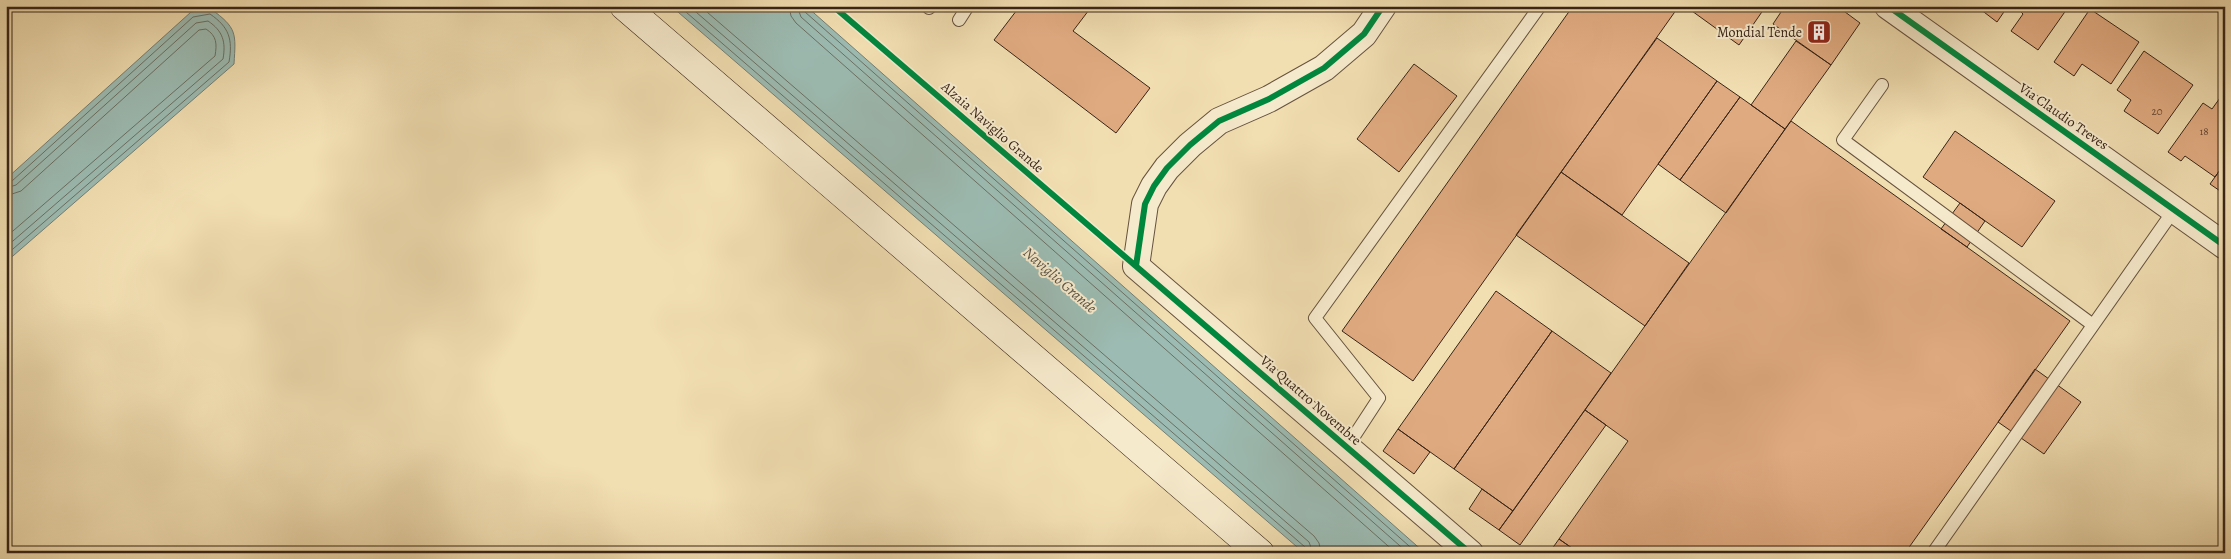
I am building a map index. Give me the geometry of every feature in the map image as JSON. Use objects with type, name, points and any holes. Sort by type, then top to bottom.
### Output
[{"type":"main road","points":[[624,6],[1260,553]]},
{"type":"street","name":"Via Quattro Novembre","points":[[1384,6],[1364,34],[1324,68],[1269,99],[1219,121],[1190,145],[1167,168],[1154,186],[1145,204],[1136,266],[1470,553]]},
{"type":"street","name":"Via Claudio Treves","points":[[1888,6],[2225,246]]},
{"type":"lane","points":[[959,20],[968,6]]},
{"type":"lane","points":[[1348,447],[1379,398],[1315,318],[1540,6]]},
{"type":"lane","points":[[1882,85],[1843,140],[2093,325]]},
{"type":"lane","points":[[1933,553],[2174,210]]},
{"type":"water","name":"Naviglio Grande","points":[[671,6],[806,6],[1425,553],[1304,553]]},
{"type":"water","points":[[211,9],[226,21],[233,32],[235,45],[234,64],[6,262],[6,179],[191,12]]},
{"type":"building","points":[[1020,6],[1092,6],[1073,31],[1150,88],[1116,133],[994,40]]},
{"type":"building","points":[[1573,6],[1679,6],[1413,381],[1342,331]]},
{"type":"building","points":[[1685,6],[1766,6],[1739,45]]},
{"type":"building","name":"Mondial Tende","points":[[1785,6],[1837,6],[1860,23],[1831,65],[1773,24]]},
{"type":"building","points":[[1976,6],[2008,6],[1997,22]]},
{"type":"building","points":[[2015,6],[2069,6],[2038,50],[2011,31],[2023,14]]},
{"type":"building","points":[[2090,9],[2139,42],[2111,84],[2082,64],[2074,76],[2054,62]]},
{"type":"building","points":[[1657,38],[1717,81],[1622,215],[1561,172]]},
{"type":"building","points":[[1796,41],[1831,65],[1785,129],[1751,105]]},
{"type":"building","points":[[2144,51],[2193,85],[2158,134],[2124,111],[2131,100],[2117,90]]},
{"type":"building","points":[[1414,64],[1457,96],[1399,172],[1357,139]]},
{"type":"building","points":[[1717,81],[1740,97],[1680,180],[1658,164]]},
{"type":"building","points":[[2225,91],[2225,163],[2215,177],[2185,156],[2181,161],[2168,152],[2203,103],[2212,109]]},
{"type":"building","points":[[1740,97],[1785,129],[1726,213],[1680,180]]},
{"type":"building","points":[[1791,121],[2070,321],[1905,553],[1579,553],[1559,539],[1628,441],[1585,410]]},
{"type":"building","points":[[1955,131],[2055,201],[2022,247],[1923,177]]},
{"type":"building","points":[[2225,163],[2225,191],[2223,193],[2210,184]]},
{"type":"building","points":[[1561,172],[1689,263],[1645,326],[1516,235]]},
{"type":"building","points":[[1960,203],[1985,221],[1967,247],[1941,229]]},
{"type":"building","points":[[1496,291],[1552,331],[1454,469],[1398,429]]},
{"type":"building","points":[[1552,331],[1611,373],[1513,511],[1454,469]]},
{"type":"building","points":[[2035,369],[2081,402],[2044,454],[1998,422]]},
{"type":"building","points":[[1585,410],[1606,425],[1520,545],[1499,530]]},
{"type":"building","points":[[1398,429],[1430,452],[1414,474],[1383,451]]},
{"type":"building","points":[[1482,489],[1513,511],[1499,530],[1469,509]]},
{"type":"building","points":[[1559,539],[1579,553],[1549,553]]},
{"type":"building","points":[[2225,539],[2225,553],[2215,553]]},
{"type":"cycle path","name":"Alzaia Naviglio Grande","points":[[833,6],[1470,553]]},
{"type":"cycle path","points":[[1136,266],[1145,204],[1154,186],[1167,168],[1190,145],[1219,121],[1269,99],[1324,68],[1364,34],[1383,6]]},
{"type":"cycle path","points":[[1888,6],[2225,246]]},
{"type":"place","name":"Mondial Tende","points":[[1819,32]]}]
